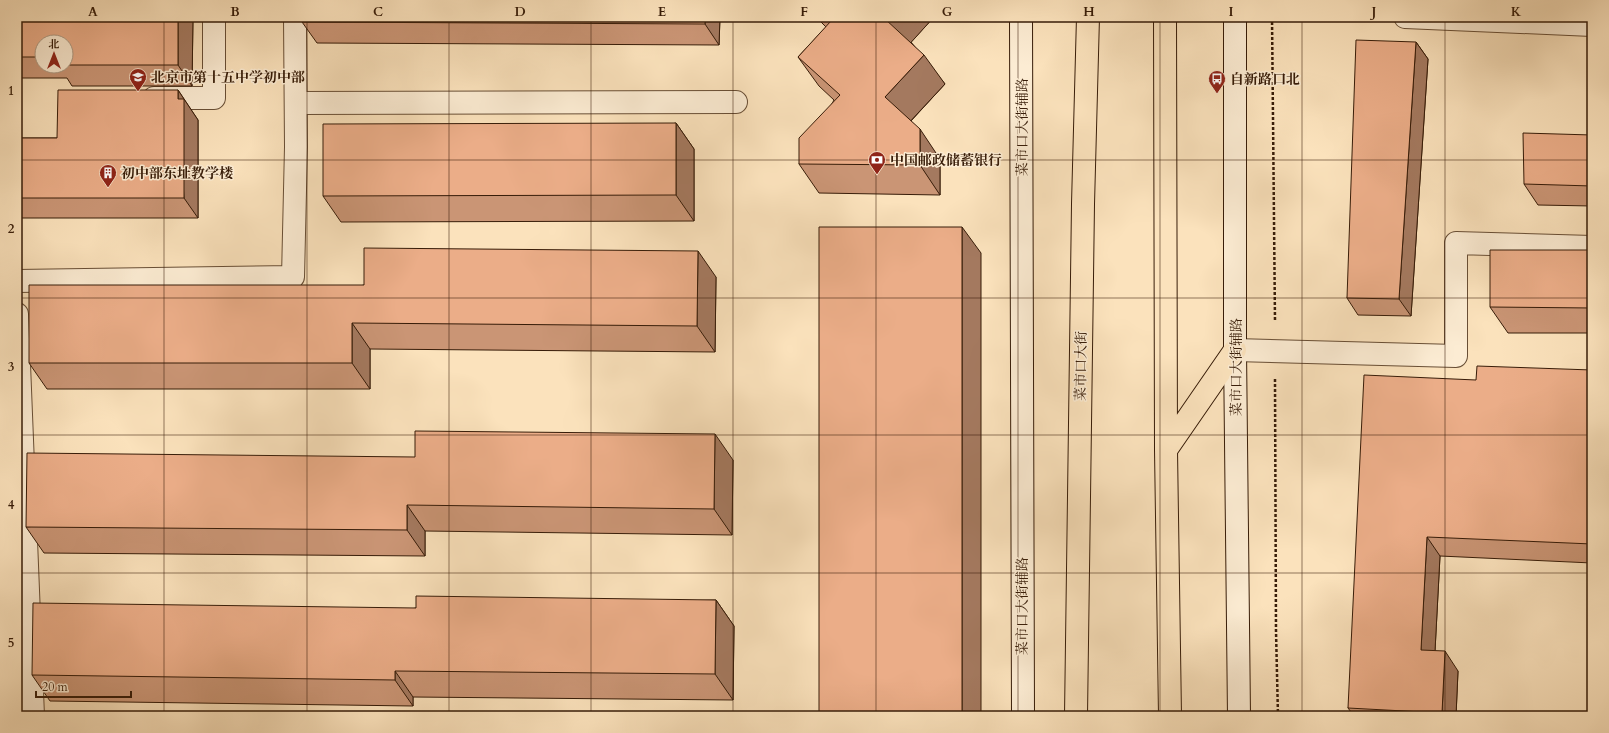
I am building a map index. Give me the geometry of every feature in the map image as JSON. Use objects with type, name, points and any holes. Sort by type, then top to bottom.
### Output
[{"type":"main road","name":"菜市口大街","points":[[1076,716],[1083,204],[1088,17]]},
{"type":"main road","points":[[1165,17],[1166,450],[1170,716]]},
{"type":"main road","points":[[1166,450],[1235,350]]},
{"type":"street","points":[[136,98],[214,98],[214,17]]},
{"type":"street","points":[[17,281],[293,277],[296,147],[295,17]]},
{"type":"street","name":"菜市口大街辅路","points":[[1021,17],[1022,716]]},
{"type":"street","name":"菜市口大街辅路","points":[[1235,17],[1235,350],[1239,716]]},
{"type":"street","points":[[1405,17],[1592,25]]},
{"type":"street","points":[[296,103],[736,102]]},
{"type":"street","points":[[1235,350],[1456,356],[1456,243],[1592,247]]},
{"type":"street","points":[[17,314],[33,716]]},
{"type":"path","points":[[1272,17],[1275,321]]},
{"type":"path","points":[[1275,376],[1276,631],[1278,716]]},
{"type":"building","points":[[17,17],[178,17],[178,65],[74,65],[74,34],[34,34],[34,57],[17,57]]},
{"type":"building","points":[[302,17],[705,17],[705,24],[302,22]]},
{"type":"building","points":[[827,17],[887,17],[885,19],[924,55],[885,97],[920,129],[920,165],[799,164],[799,138],[840,95],[798,57],[831,21]]},
{"type":"building","points":[[1356,40],[1416,42],[1399,299],[1347,298]]},
{"type":"building","name":"初中部东址教学楼","points":[[58,90],[178,90],[178,99],[184,99],[184,198],[17,198],[17,138],[57,138]]},
{"type":"building","points":[[676,123],[676,195],[323,196],[323,124]]},
{"type":"building","points":[[1523,133],[1592,135],[1592,186],[1524,184]]},
{"type":"building","points":[[819,227],[962,227],[962,716],[819,716]]},
{"type":"building","points":[[364,248],[698,251],[697,326],[352,323],[352,363],[29,363],[29,285],[364,285]]},
{"type":"building","points":[[1490,250],[1592,250],[1592,308],[1490,307]]},
{"type":"building","points":[[1477,366],[1592,370],[1592,544],[1427,537],[1421,650],[1445,651],[1442,713],[1348,708],[1364,375],[1476,380]]},
{"type":"building","points":[[415,431],[715,434],[714,509],[407,505],[407,530],[26,527],[27,453],[415,457]]},
{"type":"building","points":[[416,596],[716,600],[715,674],[395,671],[395,680],[32,675],[33,603],[416,608]]},
{"type":"place","name":"北京市第十五中学初中部","points":[[138,92]]},
{"type":"place","name":"自新路口北","points":[[1217,94]]},
{"type":"place","name":"中国邮政储蓄银行","points":[[877,175]]},
{"type":"place","name":"初中部东址教学楼","points":[[108,188]]}]
